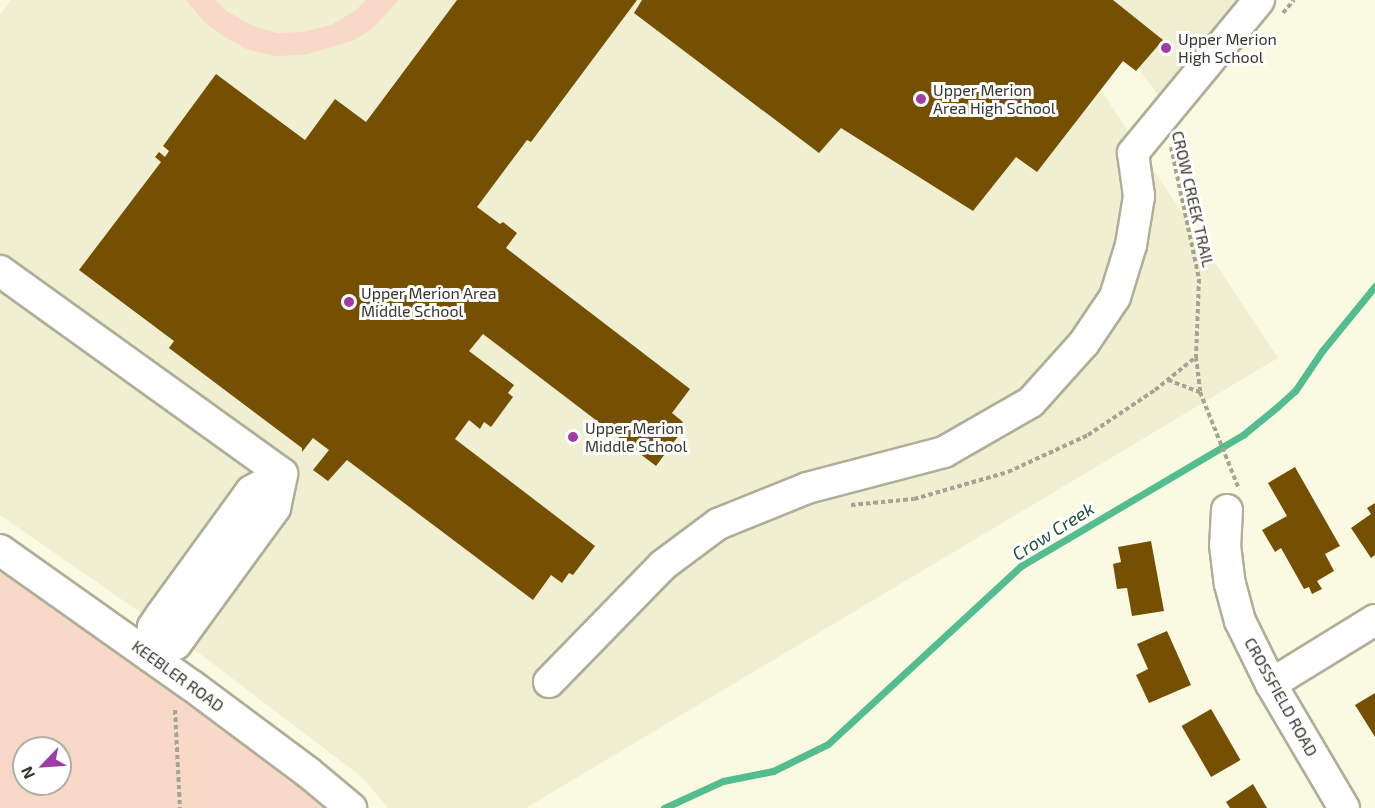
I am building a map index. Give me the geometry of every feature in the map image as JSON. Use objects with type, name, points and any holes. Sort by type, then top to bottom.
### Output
[{"type":"street","points":[[549,682],[663,565],[718,524],[807,488],[944,452],[1031,402],[1084,343],[1115,297],[1131,245],[1139,196],[1133,153],[1259,0]]},
{"type":"street","points":[[0,271],[282,474],[275,508],[188,628],[176,644],[150,656]]},
{"type":"street","name":"CROSSFIELD ROAD","points":[[1227,510],[1225,546],[1230,584],[1240,621],[1271,684],[1344,808]]},
{"type":"street","name":"KEEBLER ROAD","points":[[0,550],[150,656],[309,773],[351,808]]},
{"type":"street","points":[[1271,684],[1375,620]]},
{"type":"path","name":"CROW CREEK TRAIL","points":[[1162,118],[1177,170],[1199,279],[1196,357],[1200,392],[1234,471]]},
{"type":"path","points":[[845,506],[914,500],[1008,472],[1088,435],[1168,380],[1196,357]]},
{"type":"path","points":[[1168,380],[1200,392]]},
{"type":"path","points":[[175,710],[180,808]]},
{"type":"shaded area","name":"Upper Merion Middle School","points":[[11,0],[1031,0],[1087,69],[1278,358],[526,808],[388,808],[363,778],[203,656],[0,515],[0,14]]},
{"type":"shaded area","points":[[186,0],[215,0],[228,12],[254,26],[277,33],[303,32],[331,25],[356,10],[366,0],[399,0],[372,29],[352,41],[304,55],[274,56],[246,49],[225,37],[205,23]]},
{"type":"shaded area","name":"Upper Merion High School","points":[[1086,0],[1260,0],[1159,96]]},
{"type":"shaded area","points":[[0,550],[351,808],[0,808]]},
{"type":"building","name":"Upper Merion Area Middle School","points":[[457,0],[637,0],[531,142],[527,140],[477,207],[517,233],[506,248],[690,389],[672,413],[683,422],[675,432],[679,435],[656,466],[483,334],[469,351],[514,385],[508,393],[513,397],[491,427],[484,422],[480,429],[469,420],[455,439],[595,546],[573,575],[569,573],[562,583],[551,575],[533,600],[347,460],[328,481],[313,470],[329,450],[313,438],[302,452],[302,448],[169,348],[174,341],[79,270],[161,162],[155,157],[159,152],[165,157],[169,151],[163,146],[216,74],[305,140],[335,99],[366,122]]},
{"type":"building","name":"Upper Merion Area High School","points":[[642,0],[1113,0],[1163,40],[1136,71],[1123,61],[1037,172],[1016,157],[973,211],[841,128],[819,153],[634,13]]},
{"type":"building","points":[[1295,467],[1340,546],[1325,554],[1334,571],[1317,581],[1322,589],[1312,594],[1309,587],[1304,589],[1281,548],[1275,552],[1262,530],[1287,516],[1268,483]]},
{"type":"building","points":[[1375,503],[1375,555],[1371,558],[1351,528],[1371,514],[1367,508]]},
{"type":"building","points":[[1151,541],[1164,611],[1132,616],[1127,588],[1117,589],[1113,564],[1121,562],[1118,547]]},
{"type":"building","points":[[1167,631],[1191,685],[1149,703],[1136,675],[1148,669],[1137,644]]},
{"type":"building","points":[[1375,693],[1375,737],[1355,705]]},
{"type":"building","points":[[1211,709],[1240,760],[1211,777],[1182,726]]},
{"type":"building","points":[[1253,784],[1267,808],[1230,808],[1226,802]]},
{"type":"waterway","name":"Crow Creek","points":[[664,808],[723,781],[773,771],[828,744],[1021,566],[1244,434],[1277,407],[1295,391],[1322,351],[1375,286]]},
{"type":"place","name":"Upper Merion High School","points":[[1166,48]]},
{"type":"place","name":"Upper Merion Area High School","points":[[921,99]]},
{"type":"place","name":"Upper Merion Area Middle School","points":[[349,302]]},
{"type":"place","name":"Upper Merion Middle School","points":[[573,437]]}]
